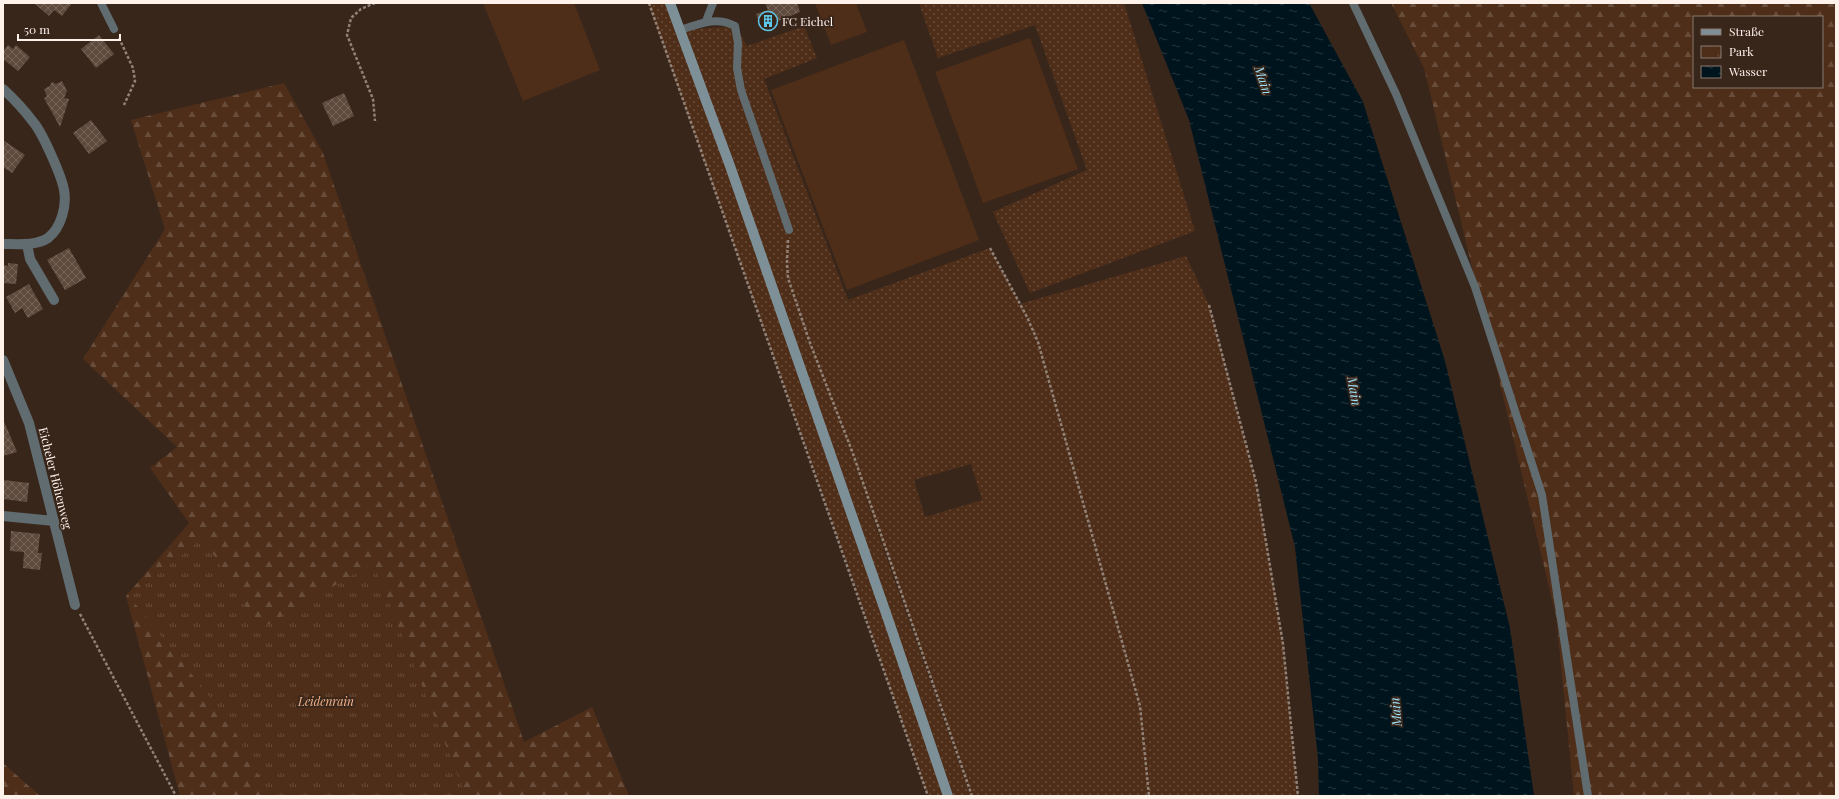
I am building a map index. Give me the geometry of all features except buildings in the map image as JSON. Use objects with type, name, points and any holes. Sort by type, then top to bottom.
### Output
[{"type":"main road","points":[[670,3],[730,166],[865,551],[948,796]]},
{"type":"street","points":[[3,244],[25,244],[38,242],[48,237],[58,226],[63,211],[64,190],[46,144],[35,123],[4,92]]},
{"type":"street","points":[[25,244],[30,258],[54,300]]},
{"type":"street","name":"Eicheler Höhenweg","points":[[3,360],[7,384],[29,423],[75,605]]},
{"type":"street","points":[[3,516],[54,521]]},
{"type":"lane","points":[[101,3],[114,29]]},
{"type":"lane","points":[[706,21],[713,3]]},
{"type":"lane","points":[[1353,3],[1396,94],[1475,287],[1542,495],[1588,796]]},
{"type":"lane","points":[[680,30],[706,21],[719,20],[735,26],[737,31],[737,68],[741,90],[789,230]]},
{"type":"path","points":[[375,3],[361,10],[351,18],[347,35],[373,99],[375,121]]},
{"type":"path","points":[[649,3],[928,796]]},
{"type":"path","points":[[114,29],[124,48],[135,81],[124,105]]},
{"type":"path","points":[[789,230],[786,262],[788,278],[810,343],[852,452],[972,796]]},
{"type":"path","points":[[990,248],[1027,317],[1040,349],[1140,706],[1149,796]]},
{"type":"path","points":[[1209,304],[1256,482],[1283,644],[1298,796]]},
{"type":"path","points":[[75,605],[176,796]]},
{"type":"green space","points":[[483,3],[574,3],[600,70],[523,101]]},
{"type":"green space","points":[[648,3],[670,3],[680,30],[735,26],[747,46],[804,26],[817,58],[764,79],[848,300],[990,248],[1020,304],[1186,256],[1209,305],[1256,482],[1283,644],[1298,796],[972,796],[933,683],[845,440],[971,796],[928,796],[850,571]],"holes":[[[971,464],[982,500],[925,517],[914,480]]]},
{"type":"green space","points":[[815,3],[856,3],[867,32],[831,45]]},
{"type":"green space","points":[[919,3],[1124,3],[1195,231],[1030,293],[993,212],[1087,170],[1035,25],[938,58]]},
{"type":"green space","points":[[1391,3],[1836,3],[1836,796],[1574,796],[1556,616],[1424,68]]},
{"type":"green space","points":[[1030,38],[1078,169],[983,203],[935,72]]},
{"type":"green space","points":[[904,40],[979,240],[847,290],[771,90]]},
{"type":"green space","points":[[284,83],[323,153],[524,742],[592,707],[629,796],[180,796],[126,596],[189,523],[150,468],[177,447],[83,359],[165,229],[131,120]]},
{"type":"green space","name":"Leidenrain","points":[[203,538],[260,629],[373,563],[466,796],[270,796],[229,721],[129,596]]},
{"type":"green space","points":[[3,763],[40,796],[3,796]]},
{"type":"water","name":"Main","points":[[1142,3],[1309,3],[1363,102],[1445,361],[1510,628],[1534,796],[1319,796],[1318,759],[1295,547],[1189,120]]},
{"type":"place","name":"FC Eichel","points":[[768,21]]}]
